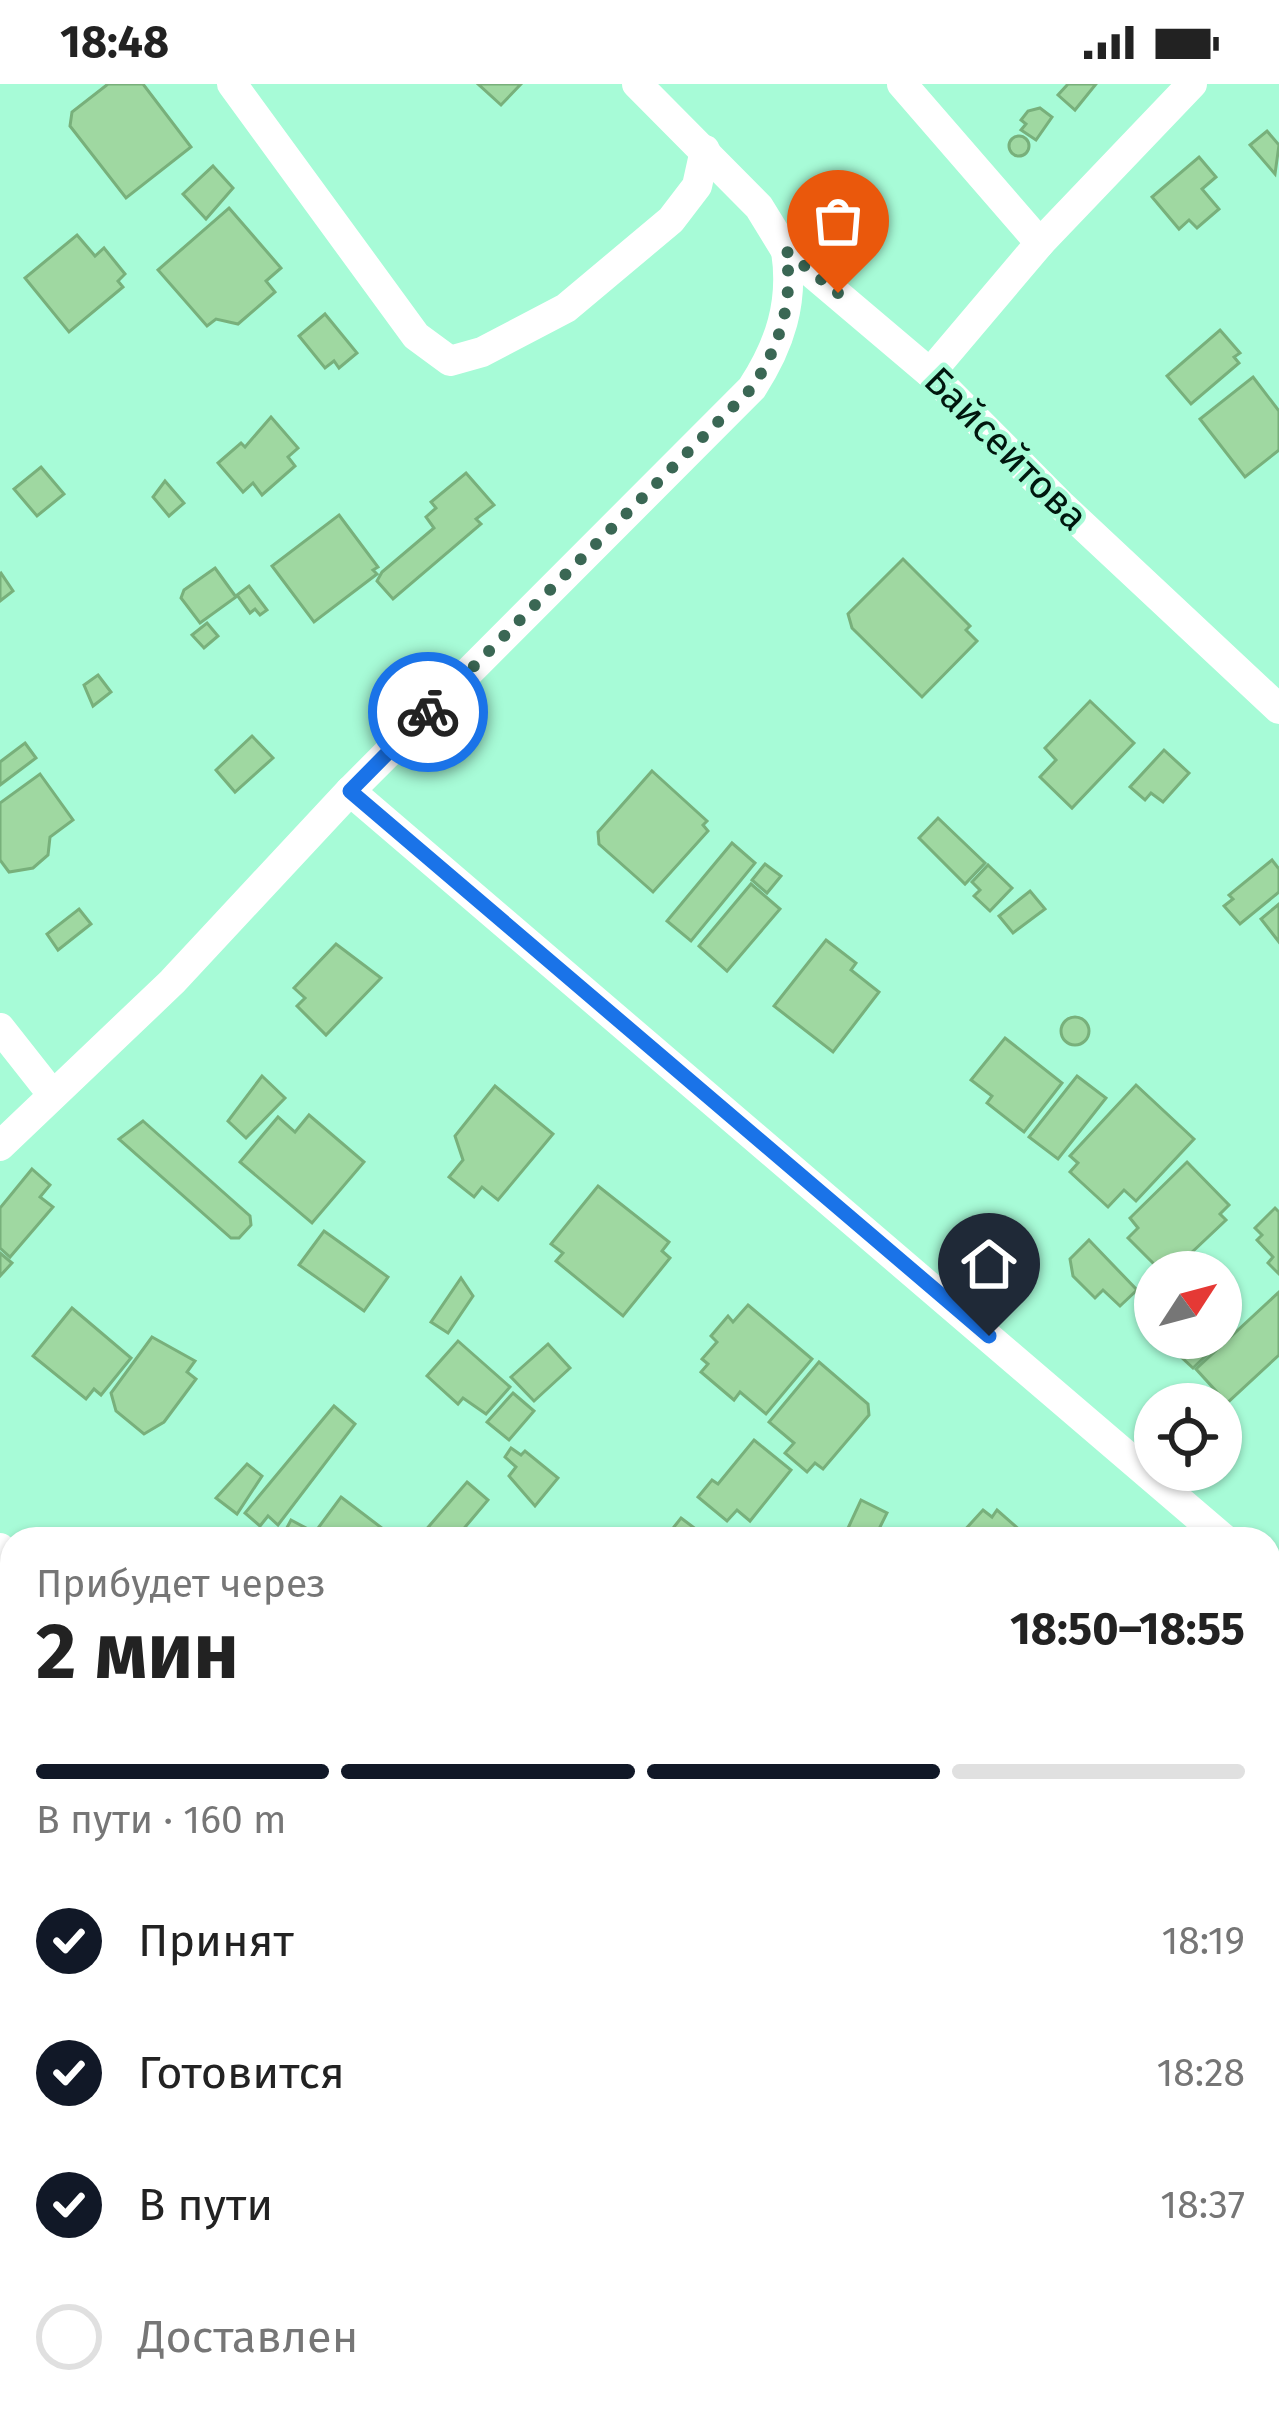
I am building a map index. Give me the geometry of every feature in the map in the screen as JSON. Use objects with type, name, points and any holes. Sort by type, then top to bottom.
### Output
[{"type":"street","points":[[232,84],[416,336],[450,361],[482,352],[566,308],[671,220],[697,186],[705,150]]},
{"type":"street","name":"Байсейтова","points":[[638,84],[759,207],[786,251],[930,373],[1062,506],[1279,709]]},
{"type":"street","points":[[902,84],[1040,243]]},
{"type":"street","points":[[930,373],[1040,243],[1192,84]]},
{"type":"street","points":[[0,1146],[172,982],[350,791],[752,388],[774,354],[785,317],[786,251]]},
{"type":"street","points":[[350,791],[1210,1527]]},
{"type":"street","points":[[0,1028],[52,1094]]},
{"type":"building","points":[[108,84],[143,84],[191,147],[126,198],[70,126],[72,112]]},
{"type":"building","points":[[478,84],[521,84],[501,105]]},
{"type":"building","points":[[1068,84],[1096,84],[1075,110],[1058,95]]},
{"type":"building","points":[[1040,108],[1052,117],[1036,140],[1021,130],[1026,124],[1021,120],[1028,111]]},
{"type":"building","points":[[1267,131],[1279,145],[1275,174],[1250,145]]},
{"type":"building","points":[[1019,136],[1029,146],[1019,156],[1009,146]]},
{"type":"building","points":[[1199,157],[1216,177],[1202,189],[1219,209],[1197,228],[1189,220],[1179,229],[1152,197]]},
{"type":"building","points":[[213,166],[233,188],[206,219],[183,194]]},
{"type":"building","points":[[229,208],[281,268],[266,281],[275,292],[238,324],[216,319],[207,326],[158,270]]},
{"type":"building","points":[[77,235],[95,256],[104,248],[125,274],[118,281],[123,287],[69,332],[25,278]]},
{"type":"building","points":[[325,314],[357,353],[339,368],[334,361],[325,368],[299,336]]},
{"type":"building","points":[[1220,330],[1240,353],[1234,357],[1239,363],[1191,404],[1167,376]]},
{"type":"building","points":[[1253,377],[1279,411],[1279,450],[1245,477],[1200,419]]},
{"type":"building","points":[[271,417],[298,448],[288,457],[295,466],[262,495],[253,483],[243,492],[218,463],[241,443],[245,447]]},
{"type":"building","points":[[41,467],[64,494],[37,516],[14,489]]},
{"type":"building","points":[[466,473],[494,505],[476,519],[481,524],[393,599],[377,581],[382,572],[434,528],[426,517],[436,508],[431,502]]},
{"type":"building","points":[[165,481],[184,503],[169,516],[153,497]]},
{"type":"building","points":[[339,515],[378,567],[373,570],[377,574],[314,622],[272,566]]},
{"type":"building","points":[[903,559],[970,626],[966,630],[977,641],[922,697],[852,628],[848,614]]},
{"type":"building","points":[[215,568],[236,597],[200,623],[181,598],[184,590]]},
{"type":"building","points":[[0,574],[13,591],[0,601]]},
{"type":"building","points":[[249,586],[267,610],[260,615],[255,609],[250,613],[237,595]]},
{"type":"building","points":[[207,623],[218,636],[204,648],[192,635]]},
{"type":"building","points":[[98,675],[111,692],[93,706],[84,685]]},
{"type":"building","points":[[1090,701],[1134,743],[1072,808],[1040,777],[1056,760],[1045,748]]},
{"type":"building","points":[[252,736],[273,758],[235,792],[216,770]]},
{"type":"building","points":[[25,743],[36,758],[0,785],[0,762]]},
{"type":"building","points":[[1164,750],[1189,773],[1163,802],[1151,793],[1145,800],[1130,787]]},
{"type":"building","points":[[652,771],[707,821],[703,825],[708,831],[653,892],[599,844],[598,832]]},
{"type":"building","points":[[40,774],[73,820],[50,837],[48,855],[33,868],[9,872],[0,860],[0,803]]},
{"type":"building","points":[[938,818],[985,863],[965,884],[919,838]]},
{"type":"building","points":[[732,843],[755,863],[691,941],[667,921]]},
{"type":"building","points":[[1272,860],[1279,869],[1279,892],[1240,924],[1224,906],[1233,899],[1229,895]]},
{"type":"building","points":[[765,864],[781,876],[767,893],[752,880]]},
{"type":"building","points":[[988,865],[1012,888],[990,911],[974,896],[980,890],[972,882]]},
{"type":"building","points":[[751,884],[780,909],[727,971],[699,946]]},
{"type":"building","points":[[1030,891],[1045,909],[1013,933],[999,916]]},
{"type":"building","points":[[1279,904],[1279,942],[1261,919]]},
{"type":"building","points":[[79,909],[91,924],[58,950],[47,934]]},
{"type":"building","points":[[826,940],[856,963],[851,970],[879,992],[833,1052],[774,1006]]},
{"type":"building","points":[[336,944],[381,978],[326,1035],[297,1006],[305,998],[294,988]]},
{"type":"building","points":[[1075,1017],[1085,1021],[1089,1031],[1085,1041],[1075,1045],[1065,1041],[1061,1031],[1065,1021]]},
{"type":"building","points":[[1005,1038],[1062,1083],[1024,1132],[987,1103],[992,1096],[971,1080]]},
{"type":"building","points":[[262,1076],[285,1098],[246,1138],[228,1121]]},
{"type":"building","points":[[1077,1076],[1106,1098],[1058,1159],[1029,1137]]},
{"type":"building","points":[[1136,1085],[1194,1139],[1136,1201],[1124,1190],[1108,1207],[1070,1172],[1078,1163],[1070,1156]]},
{"type":"building","points":[[495,1086],[553,1134],[498,1200],[482,1187],[474,1197],[449,1177],[463,1160],[455,1136]]},
{"type":"building","points":[[309,1115],[364,1162],[312,1223],[240,1162],[278,1117],[295,1132]]},
{"type":"building","points":[[143,1121],[250,1216],[251,1225],[239,1238],[231,1238],[119,1139]]},
{"type":"building","points":[[1187,1162],[1229,1205],[1220,1214],[1226,1220],[1193,1251],[1141,1251],[1128,1238],[1138,1228],[1130,1218]]},
{"type":"building","points":[[32,1169],[50,1185],[40,1197],[53,1207],[10,1257],[0,1248],[0,1208]]},
{"type":"building","points":[[598,1186],[669,1242],[662,1251],[670,1258],[623,1316],[556,1261],[563,1253],[551,1244]]},
{"type":"building","points":[[1275,1208],[1279,1212],[1279,1274],[1268,1263],[1273,1257],[1257,1240],[1262,1235],[1255,1228]]},
{"type":"building","points":[[324,1231],[388,1277],[364,1311],[299,1265]]},
{"type":"building","points":[[1089,1240],[1134,1287],[1134,1293],[1120,1306],[1103,1290],[1095,1298],[1073,1276],[1070,1259]]},
{"type":"building","points":[[0,1253],[12,1263],[0,1276]]},
{"type":"building","points":[[461,1278],[473,1296],[448,1333],[431,1322]]},
{"type":"building","points":[[1279,1292],[1279,1355],[1242,1389],[1242,1383],[1209,1383],[1196,1369],[1207,1359],[1242,1359],[1242,1326]]},
{"type":"building","points":[[748,1305],[812,1359],[766,1414],[740,1392],[734,1400],[701,1372],[708,1364],[702,1359],[717,1342],[711,1336],[728,1316],[733,1322]]},
{"type":"building","points":[[72,1308],[131,1358],[101,1395],[94,1389],[86,1399],[33,1356]]},
{"type":"building","points":[[152,1337],[195,1361],[187,1372],[196,1379],[164,1422],[144,1434],[116,1411],[111,1393]]},
{"type":"building","points":[[458,1341],[510,1387],[486,1414],[463,1398],[458,1404],[427,1376]]},
{"type":"building","points":[[548,1344],[570,1368],[534,1401],[511,1377]]},
{"type":"building","points":[[819,1362],[868,1404],[869,1415],[823,1469],[815,1463],[807,1472],[785,1453],[794,1443],[769,1422]]},
{"type":"building","points":[[513,1393],[534,1411],[509,1440],[487,1422]]},
{"type":"building","points":[[334,1406],[355,1424],[278,1525],[268,1516],[260,1526],[245,1513]]},
{"type":"building","points":[[754,1440],[791,1470],[750,1521],[737,1510],[727,1521],[698,1497],[712,1480],[718,1484]]},
{"type":"building","points":[[511,1448],[521,1455],[525,1451],[558,1478],[535,1506],[509,1476],[516,1467],[505,1457]]},
{"type":"building","points":[[247,1464],[262,1476],[237,1514],[216,1498]]},
{"type":"building","points":[[467,1482],[488,1500],[465,1527],[428,1527]]},
{"type":"building","points":[[341,1497],[380,1527],[319,1527]]},
{"type":"building","points":[[861,1500],[887,1513],[880,1527],[849,1527]]},
{"type":"building","points":[[983,1510],[992,1517],[997,1510],[1016,1527],[967,1527]]},
{"type":"way so far","points":[[428,712],[752,388],[774,354],[785,317],[790,274],[786,251],[838,293]]},
{"type":"route","points":[[428,712],[350,791],[989,1336]]}]
